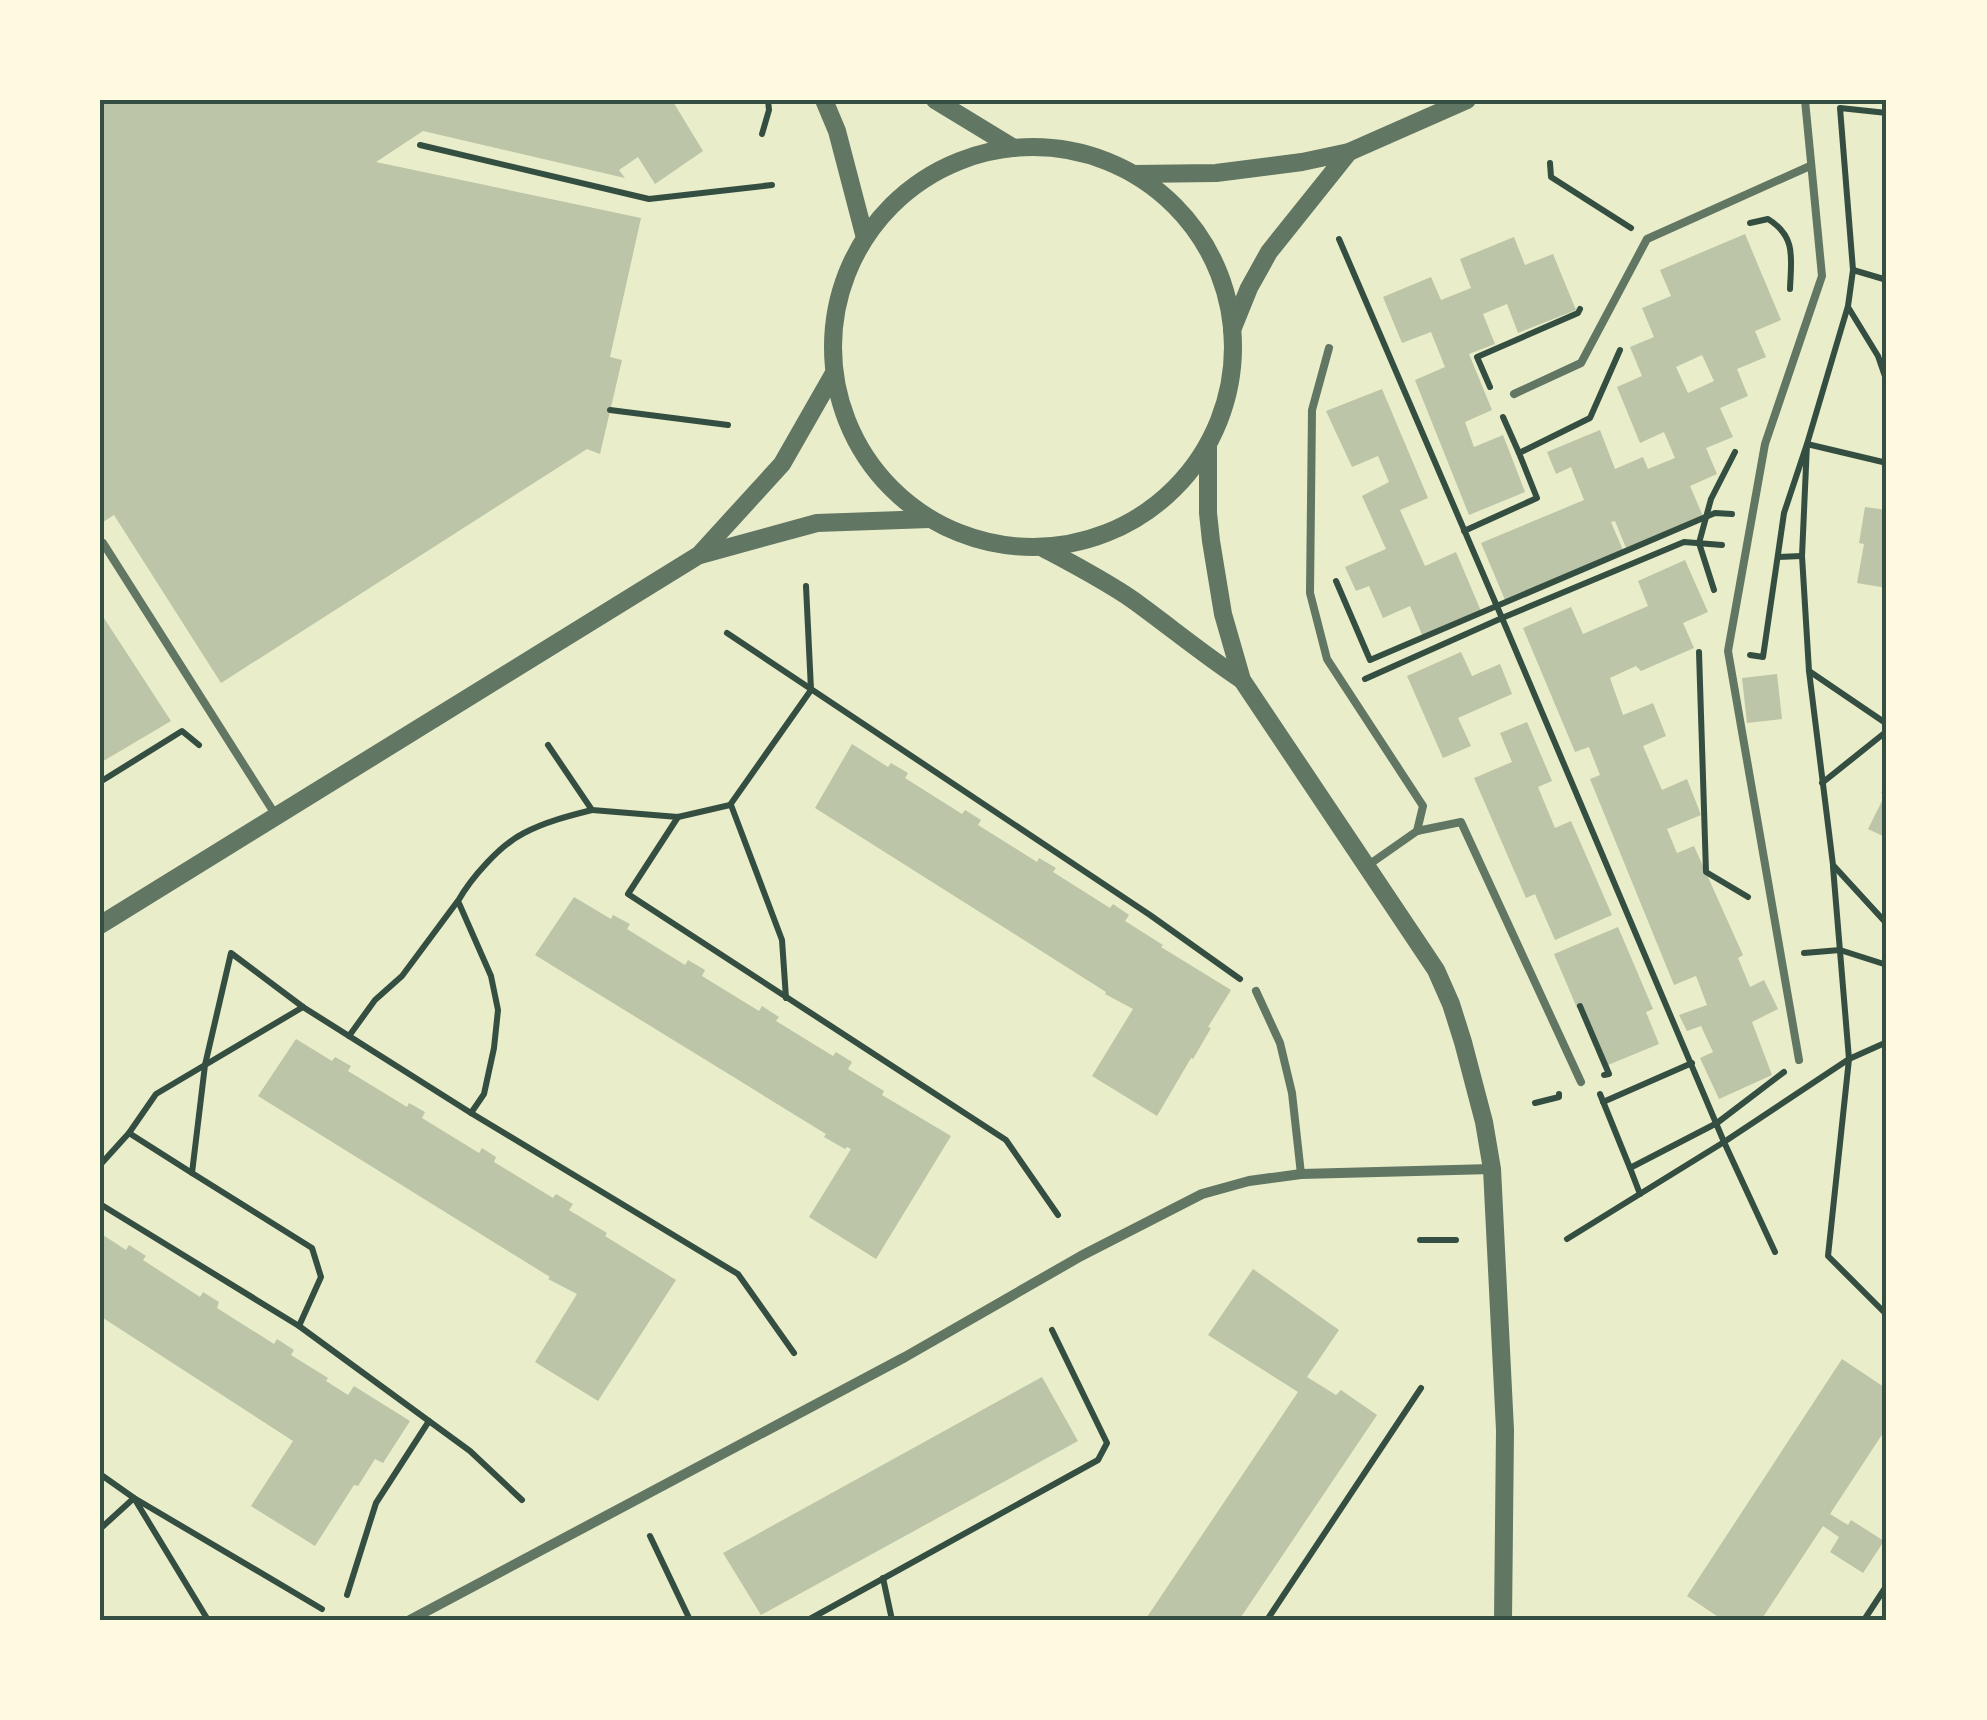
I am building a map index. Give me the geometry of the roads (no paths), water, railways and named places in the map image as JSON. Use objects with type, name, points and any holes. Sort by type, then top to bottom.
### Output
[{"type":"street","points":[[824,100],[837,131],[865,238]]},
{"type":"street","points":[[935,100],[1014,148]]},
{"type":"street","points":[[1133,174],[1216,172],[1348,152],[1467,100]]},
{"type":"street","points":[[1014,148],[1076,152],[1112,164],[1133,174],[1175,206],[1208,251],[1220,276],[1232,331],[1228,390],[1220,418],[1208,444],[1178,486],[1116,530],[1043,548],[984,542],[956,533],[905,502],[865,457],[845,416],[832,349],[838,303],[853,258],[883,214],[929,176],[956,162],[1014,148]]},
{"type":"street","points":[[1232,331],[1269,252],[1348,152]]},
{"type":"street","points":[[100,925],[700,555],[782,464],[834,373]]},
{"type":"street","points":[[1208,444],[1210,540],[1223,614],[1242,680],[1436,970],[1452,1004],[1484,1122],[1492,1169],[1506,1430],[1503,1620]]},
{"type":"street","points":[[700,555],[818,523],[929,519]]},
{"type":"street","points":[[1043,548],[1132,599],[1242,680]]},
{"type":"street","points":[[410,1620],[1202,1194],[1302,1174],[1492,1169]]},
{"type":"lane","points":[[1800,1060],[1728,652],[1765,444],[1822,276],[1805,100]]},
{"type":"lane","points":[[1514,394],[1581,363],[1647,240],[1810,166]]},
{"type":"lane","points":[[1329,348],[1312,410],[1310,593],[1326,659],[1423,806],[1417,831]]},
{"type":"lane","points":[[102,543],[277,818]]},
{"type":"lane","points":[[1368,866],[1417,831],[1460,822],[1582,1082]]},
{"type":"lane","points":[[1256,991],[1280,1042],[1292,1093],[1302,1174]]}]
